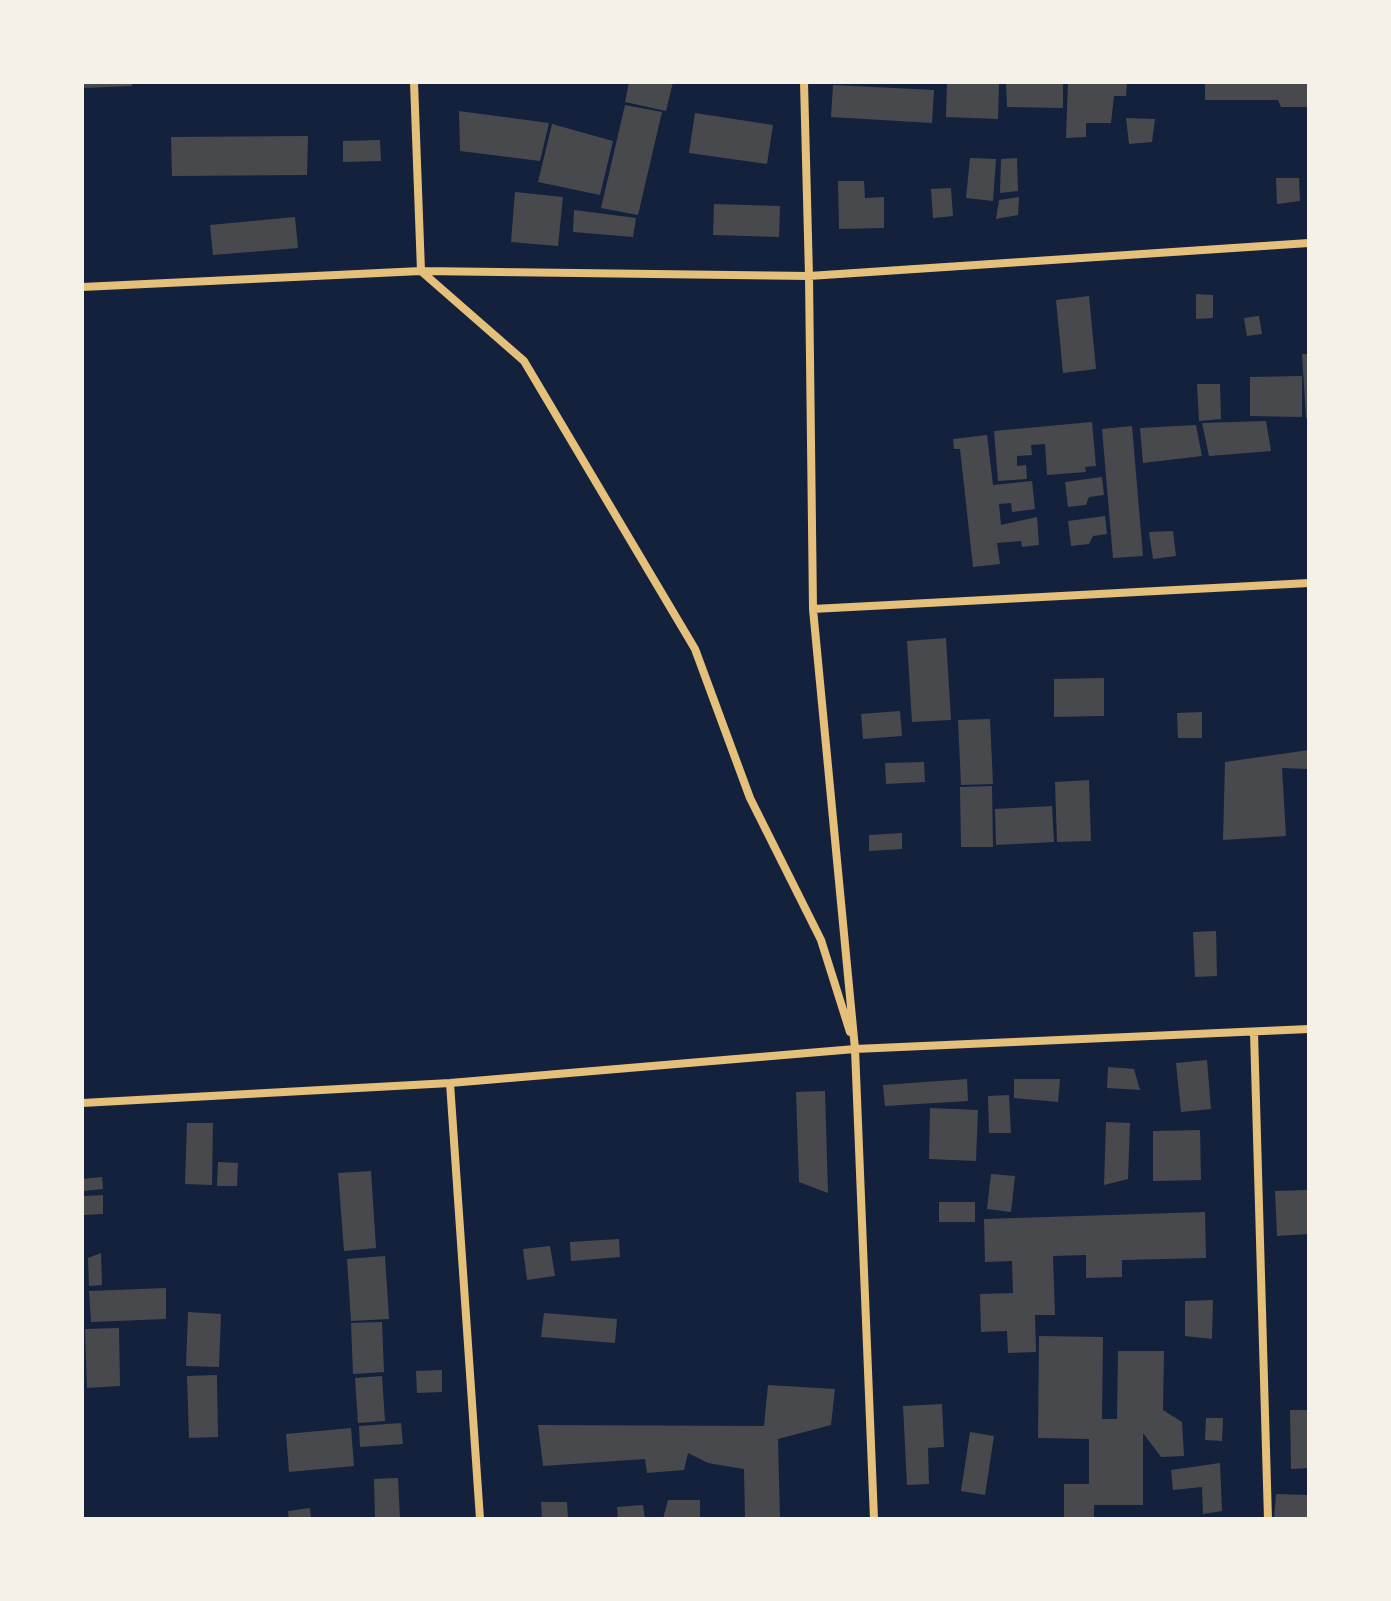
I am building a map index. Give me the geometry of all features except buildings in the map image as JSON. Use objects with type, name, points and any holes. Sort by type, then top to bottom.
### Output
[{"type":"street","points":[[414,82],[421,271],[524,361],[695,649],[750,798],[821,940],[855,1049]]},
{"type":"street","points":[[804,82],[813,609],[855,1049],[874,1519]]},
{"type":"street","points":[[82,287],[421,271],[809,276],[1309,243]]},
{"type":"street","points":[[813,609],[1309,583]]},
{"type":"street","points":[[82,1103],[450,1083],[855,1049],[1309,1029]]},
{"type":"street","points":[[1254,1032],[1268,1519]]},
{"type":"street","points":[[450,1083],[480,1519]]}]
